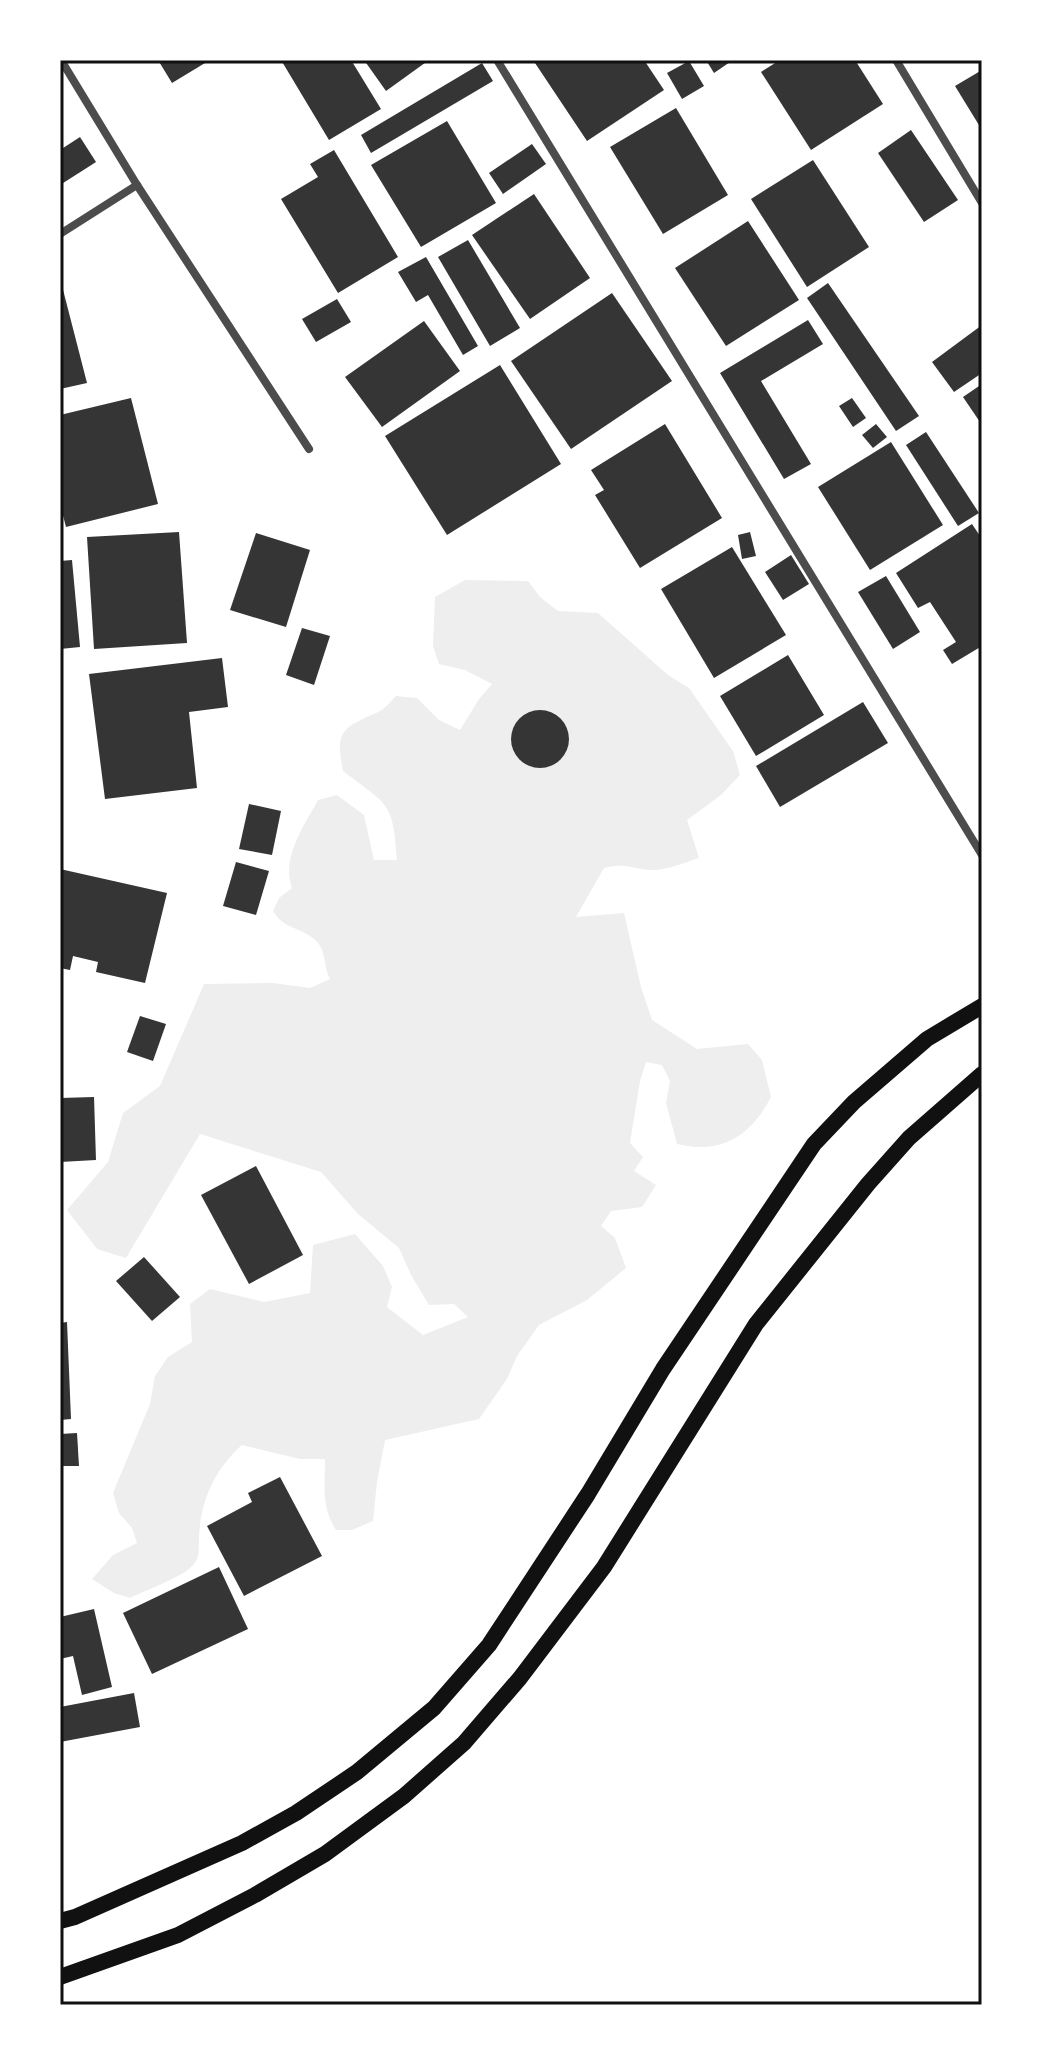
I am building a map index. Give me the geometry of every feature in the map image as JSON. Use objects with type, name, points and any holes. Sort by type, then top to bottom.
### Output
[{"type":"main road","points":[[60,1921],[202,1861],[296,1813],[357,1772],[434,1708],[489,1645],[588,1494],[663,1369],[814,1144],[854,1102],[927,1039],[982,1006]]},
{"type":"main road","points":[[60,1977],[178,1935],[255,1895],[325,1854],[404,1796],[464,1743],[520,1678],[604,1567],[756,1324],[868,1184],[909,1138],[982,1074]]},
{"type":"street","points":[[61,60],[137,185],[309,449]]},
{"type":"street","points":[[497,60],[982,855]]},
{"type":"street","points":[[896,60],[982,203]]},
{"type":"street","points":[[60,234],[137,185]]},
{"type":"shaded area","points":[[465,580],[528,581],[540,597],[558,611],[598,613],[668,675],[689,688],[733,751],[740,775],[721,795],[687,820],[699,858],[655,870],[622,866],[604,868],[576,917],[624,913],[652,1020],[697,1049],[748,1044],[762,1060],[771,1097],[754,1122],[733,1139],[707,1147],[677,1144],[666,1103],[670,1081],[662,1065],[646,1062],[630,1143],[643,1157],[634,1171],[656,1185],[642,1207],[611,1211],[601,1226],[615,1238],[626,1268],[587,1300],[539,1325],[479,1419],[385,1440],[373,1521],[352,1530],[336,1530],[331,1521],[325,1496],[325,1459],[300,1459],[242,1445],[224,1464],[206,1499],[194,1564],[180,1575],[130,1598],[114,1593],[92,1579],[113,1555],[137,1543],[132,1528],[119,1513],[113,1493],[150,1404],[155,1376],[168,1357],[192,1342],[190,1304],[210,1289],[264,1302],[310,1293],[313,1245],[355,1234],[383,1266],[392,1287],[387,1307],[423,1335],[468,1317],[454,1304],[429,1305],[399,1248],[358,1214],[321,1172],[200,1134],[126,1258],[97,1249],[67,1210],[108,1162],[123,1113],[160,1086],[204,984],[273,983],[310,988],[330,979],[318,943],[282,922],[273,911],[279,898],[292,888],[289,865],[292,854],[318,800],[337,795],[364,815],[374,860],[397,860],[390,815],[379,799],[343,771],[341,739],[349,727],[382,710],[396,696],[417,698],[439,720],[460,730],[492,684],[465,670],[439,664],[433,646],[435,597]]},
{"type":"building","points":[[158,60],[210,60],[172,83]]},
{"type":"building","points":[[281,60],[351,60],[381,109],[329,140]]},
{"type":"building","points":[[364,60],[429,60],[386,91]]},
{"type":"building","points":[[533,60],[644,60],[664,90],[587,141]]},
{"type":"building","points":[[706,60],[733,60],[714,73]]},
{"type":"building","points":[[780,60],[855,60],[883,104],[811,150],[761,72]]},
{"type":"building","points":[[689,61],[704,86],[682,99],[667,73]]},
{"type":"building","points":[[482,63],[493,81],[371,153],[361,135]]},
{"type":"building","points":[[982,70],[982,130],[955,86]]},
{"type":"building","points":[[676,108],[728,195],[663,234],[610,147]]},
{"type":"building","points":[[447,121],[496,203],[421,247],[371,165]]},
{"type":"building","points":[[911,130],[958,200],[924,222],[878,153]]},
{"type":"building","points":[[80,137],[96,162],[60,185],[60,150]]},
{"type":"building","points":[[532,144],[546,164],[503,194],[489,173]]},
{"type":"building","points":[[334,150],[398,257],[338,293],[281,199],[318,177],[310,164]]},
{"type":"building","points":[[813,160],[869,247],[807,287],[751,199]]},
{"type":"building","points":[[534,194],[590,278],[530,319],[472,235]]},
{"type":"building","points":[[748,221],[799,300],[726,346],[675,268]]},
{"type":"building","points":[[468,240],[520,328],[490,346],[438,257]]},
{"type":"building","points":[[426,257],[478,346],[463,355],[428,295],[416,302],[398,272]]},
{"type":"building","points":[[60,278],[87,383],[60,389]]},
{"type":"building","points":[[828,283],[919,416],[896,431],[807,298]]},
{"type":"building","points":[[612,293],[672,381],[571,449],[511,361]]},
{"type":"building","points":[[337,299],[351,322],[316,342],[302,319]]},
{"type":"building","points":[[808,320],[823,344],[761,381],[811,464],[784,479],[720,373]]},
{"type":"building","points":[[424,321],[460,371],[382,427],[345,377]]},
{"type":"building","points":[[982,325],[982,373],[954,392],[932,362]]},
{"type":"building","points":[[500,365],[561,464],[447,535],[385,436]]},
{"type":"building","points":[[982,384],[982,425],[963,397]]},
{"type":"building","points":[[131,398],[158,504],[66,527],[60,504],[60,415]]},
{"type":"building","points":[[852,398],[866,418],[853,427],[839,406]]},
{"type":"building","points":[[665,424],[722,518],[640,568],[595,495],[604,490],[591,470]]},
{"type":"building","points":[[876,424],[887,437],[873,448],[862,435]]},
{"type":"building","points":[[926,432],[979,513],[958,526],[906,445]]},
{"type":"building","points":[[891,442],[943,525],[870,570],[818,487]]},
{"type":"building","points":[[972,524],[982,539],[982,646],[952,664],[943,650],[956,642],[930,602],[918,608],[896,573]]},
{"type":"building","points":[[179,532],[187,643],[94,649],[87,537]]},
{"type":"building","points":[[750,532],[756,556],[742,559],[738,535]]},
{"type":"building","points":[[256,533],[310,550],[286,627],[230,610]]},
{"type":"building","points":[[732,547],[786,635],[714,678],[661,589]]},
{"type":"building","points":[[791,555],[809,584],[783,600],[765,572]]},
{"type":"building","points":[[72,560],[80,647],[60,649],[60,561]]},
{"type":"building","points":[[886,576],[920,632],[893,649],[858,592]]},
{"type":"building","points":[[302,628],[330,636],[314,685],[286,675]]},
{"type":"building","points":[[788,655],[824,715],[756,756],[720,696]]},
{"type":"building","points":[[222,658],[228,707],[189,712],[197,788],[105,799],[89,674]]},
{"type":"building","points":[[863,702],[888,743],[780,807],[756,766]]},
{"type":"building","points":[[540,710],[561,718],[569,739],[561,760],[540,768],[519,760],[511,739],[519,718]]},
{"type":"building","points":[[249,804],[281,811],[272,855],[239,849]]},
{"type":"building","points":[[236,862],[269,871],[256,915],[223,906]]},
{"type":"building","points":[[60,869],[167,893],[145,983],[96,972],[98,962],[73,956],[70,970],[60,968]]},
{"type":"building","points":[[140,1016],[166,1024],[153,1061],[127,1052]]},
{"type":"building","points":[[94,1097],[96,1160],[60,1162],[60,1098]]},
{"type":"building","points":[[256,1166],[303,1255],[249,1284],[201,1195]]},
{"type":"building","points":[[144,1257],[180,1297],[152,1321],[116,1281]]},
{"type":"building","points":[[67,1322],[71,1419],[60,1420],[60,1323]]},
{"type":"building","points":[[77,1433],[79,1466],[60,1466],[60,1434]]},
{"type":"building","points":[[280,1477],[322,1556],[244,1596],[207,1526],[252,1502],[248,1493]]},
{"type":"building","points":[[219,1567],[248,1629],[152,1674],[123,1613]]},
{"type":"building","points":[[94,1609],[112,1687],[82,1695],[73,1656],[60,1659],[60,1617]]},
{"type":"building","points":[[134,1693],[140,1727],[60,1742],[60,1707]]}]
